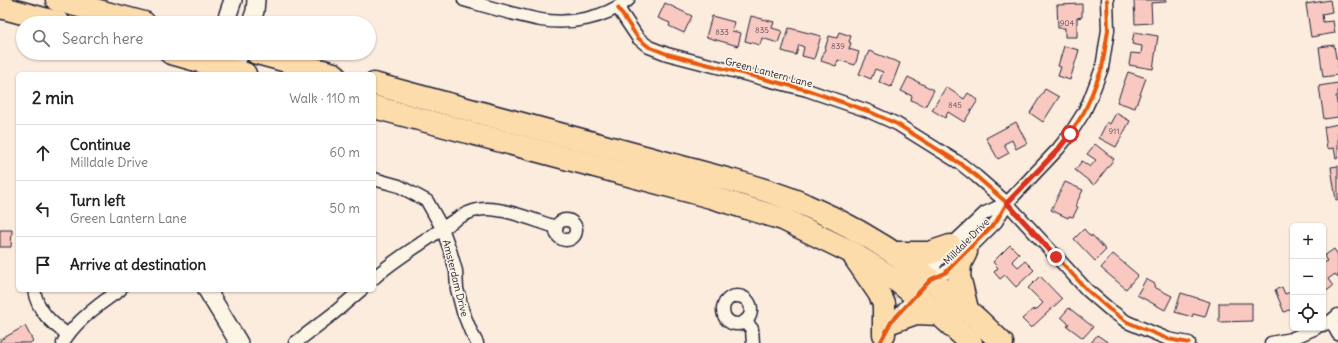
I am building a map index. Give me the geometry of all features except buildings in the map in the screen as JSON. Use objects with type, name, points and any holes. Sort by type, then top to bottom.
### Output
[{"type":"highway","points":[[57,0],[118,16]]},
{"type":"highway","points":[[0,7],[33,16]]},
{"type":"highway","points":[[169,60],[185,72]]},
{"type":"highway","points":[[196,60],[229,67]]},
{"type":"highway","points":[[283,60],[327,72]]},
{"type":"highway","points":[[376,85],[692,169],[767,190],[804,204],[839,221],[895,253],[931,279],[967,309],[1002,343]]},
{"type":"highway","points":[[376,108],[745,207],[783,220],[849,251],[892,277],[940,314],[971,343]]},
{"type":"highway","points":[[895,253],[929,253],[958,249],[960,264],[959,276],[967,309]]},
{"type":"highway","points":[[849,251],[879,293],[884,304],[885,333]]},
{"type":"highway","points":[[885,333],[916,313],[940,314]]},
{"type":"street","points":[[227,16],[233,0]]},
{"type":"street","points":[[254,16],[256,0]]},
{"type":"street","points":[[464,0],[542,20],[575,21],[600,15],[618,8],[628,0]]},
{"type":"street","name":"Milldale Drive","points":[[931,279],[935,264],[996,222],[1007,203],[1058,150],[1084,112],[1102,68],[1108,30],[1107,0]]},
{"type":"street","name":"Green Lantern Lane","points":[[618,8],[638,38],[649,47],[667,54],[807,90],[868,111],[897,124],[961,164],[1007,203],[1088,290],[1109,309],[1127,322],[1168,339],[1189,343]]},
{"type":"street","name":"Amsterdam Drive","points":[[376,180],[399,186],[427,202],[442,228],[450,250],[456,271],[457,288],[463,312],[476,343]]},
{"type":"street","name":"Milldale Drive","points":[[931,279],[945,272],[958,249],[985,213],[1007,203]]},
{"type":"street","points":[[376,276],[442,228],[473,211],[484,209],[508,212],[556,227]]},
{"type":"street","points":[[885,333],[916,294],[931,279]]},
{"type":"street","points":[[34,292],[42,311],[65,339],[107,298],[117,292]]},
{"type":"street","points":[[208,292],[239,343]]},
{"type":"street","points":[[295,343],[359,292]]},
{"type":"street","points":[[1331,321],[1338,334]]},
{"type":"street","points":[[745,322],[752,329],[753,343]]},
{"type":"street","points":[[1271,343],[1291,339],[1309,331]]},
{"type":"cycle path","points":[[880,343],[891,322],[931,279],[945,273],[996,222],[1007,203],[1058,149],[1070,134],[1084,112],[1102,68],[1108,30],[1107,0]]},
{"type":"cycle path","points":[[618,8],[638,38],[649,47],[667,54],[807,90],[868,111],[897,124],[961,164],[1007,203],[1087,290],[1109,309],[1127,322],[1168,339],[1189,343]]},
{"type":"route","points":[[1056,257],[1007,203],[1058,150],[1070,134]]}]
